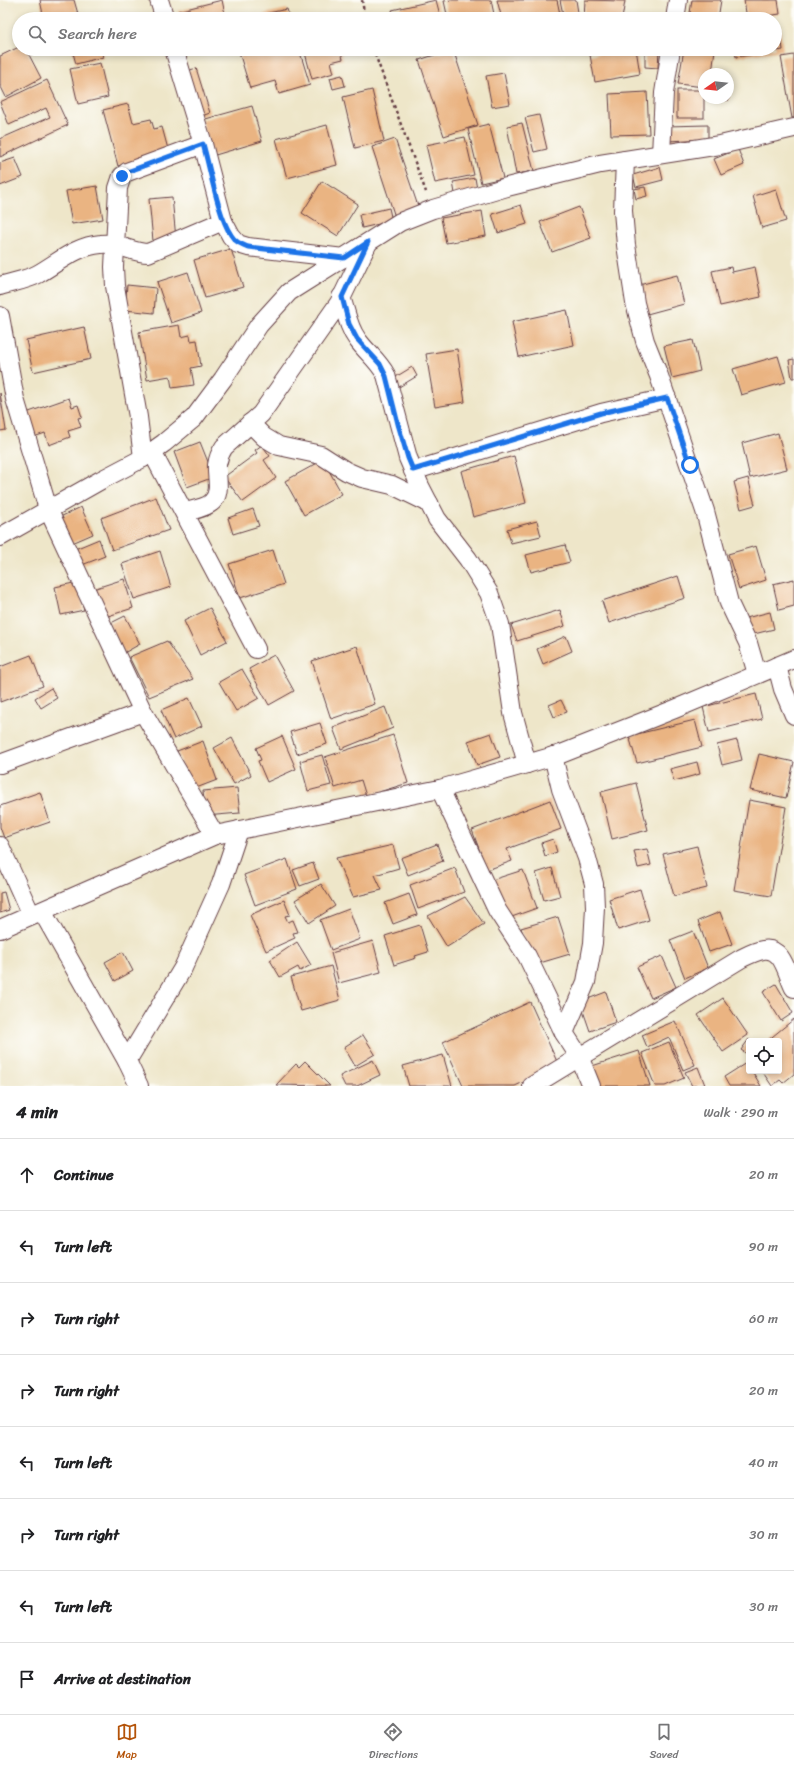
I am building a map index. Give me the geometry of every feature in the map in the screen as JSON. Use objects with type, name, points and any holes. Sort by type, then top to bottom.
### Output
[{"type":"street","points":[[159,0],[163,12]]},
{"type":"street","points":[[676,12],[678,0]]},
{"type":"street","points":[[176,56],[203,144],[223,221],[231,236],[238,244],[248,247],[344,258]]},
{"type":"street","points":[[661,154],[664,93],[670,56]]},
{"type":"street","points":[[0,537],[48,509],[148,455],[194,418],[223,379],[259,325],[289,292],[400,222],[432,209],[515,185],[600,164],[720,145],[794,128]]},
{"type":"street","points":[[203,144],[127,172],[122,176],[118,188],[115,244],[115,286],[138,417],[148,455],[185,512],[227,598],[256,650]]},
{"type":"street","points":[[625,160],[623,211],[626,245],[635,303],[645,341],[667,398],[705,511],[729,603],[748,642],[758,674]]},
{"type":"street","points":[[0,286],[37,275],[80,249],[102,244],[115,244],[141,253],[148,253],[223,221]]},
{"type":"street","points":[[185,512],[211,503],[218,491],[217,466],[220,454],[224,447],[261,414],[342,297],[368,242]]},
{"type":"street","points":[[342,297],[349,324],[357,339],[380,364],[386,376],[408,458],[429,503],[437,519],[468,559],[490,593],[500,624],[513,713],[526,764]]},
{"type":"street","points":[[0,316],[14,399],[48,509],[144,712],[215,835]]},
{"type":"street","points":[[413,470],[601,413],[667,398]]},
{"type":"street","points":[[250,423],[264,437],[279,446],[321,456],[346,471],[362,478],[392,485],[429,503]]},
{"type":"street","points":[[0,929],[215,835],[440,789],[553,756],[668,712],[794,659]]},
{"type":"street","points":[[777,666],[782,688],[794,715]]},
{"type":"street","points":[[0,764],[144,712]]},
{"type":"street","points":[[553,756],[561,789],[587,858],[594,884],[595,907],[592,943],[586,982],[564,1033]]},
{"type":"street","points":[[440,789],[497,910],[527,956],[564,1033],[579,1056],[591,1086]]},
{"type":"street","points":[[127,1062],[183,968],[221,884],[239,830]]},
{"type":"street","points":[[0,846],[19,884],[140,1086]]},
{"type":"street","points":[[532,1086],[742,958],[763,950],[772,950],[780,956],[793,980]]},
{"type":"path","points":[[362,0],[364,12]]},
{"type":"path","points":[[376,56],[432,209]]},
{"type":"building","points":[[40,0],[74,0],[77,12],[43,12]]},
{"type":"building","points":[[222,0],[225,12],[178,12]]},
{"type":"building","points":[[436,0],[439,12],[392,12],[392,10]]},
{"type":"building","points":[[491,0],[494,12],[446,12],[444,1]]},
{"type":"building","points":[[497,0],[557,0],[560,12],[500,12]]},
{"type":"building","points":[[560,0],[576,0],[578,12],[563,12]]},
{"type":"building","points":[[585,0],[625,1],[623,12],[584,12]]},
{"type":"building","points":[[692,0],[721,0],[719,12],[690,12]]},
{"type":"building","points":[[744,0],[778,0],[780,12],[746,12]]},
{"type":"building","points":[[287,9],[288,12],[273,12]]},
{"type":"building","points":[[12,50],[12,56],[30,56],[41,78],[6,97],[0,85],[0,56]]},
{"type":"building","points":[[794,55],[794,118],[792,118],[781,57]]},
{"type":"building","points":[[74,56],[103,56],[103,57],[76,64]]},
{"type":"building","points":[[240,56],[301,56],[310,85],[279,94],[275,81],[250,88]]},
{"type":"building","points":[[306,56],[342,56],[343,59],[331,62],[334,73],[312,79]]},
{"type":"building","points":[[431,56],[455,56],[478,125],[444,136],[419,60]]},
{"type":"building","points":[[590,56],[637,56],[640,74],[595,82]]},
{"type":"building","points":[[645,56],[659,56],[658,68],[645,67]]},
{"type":"building","points":[[683,56],[714,56],[713,68],[698,68],[698,86],[678,84]]},
{"type":"building","points":[[100,63],[108,97],[78,104],[70,69]]},
{"type":"building","points":[[196,68],[210,113],[199,117],[185,72]]},
{"type":"building","points":[[504,73],[510,104],[492,107],[486,76]]},
{"type":"building","points":[[342,75],[345,86],[333,89],[330,78]]},
{"type":"building","points":[[47,80],[68,125],[0,157],[0,139],[50,117],[46,108],[9,125],[0,102]]},
{"type":"building","points":[[372,90],[384,141],[355,148],[343,97]]},
{"type":"building","points":[[677,90],[698,90],[698,104],[704,104],[704,118],[677,118]]},
{"type":"building","points":[[647,92],[649,134],[611,135],[609,94]]},
{"type":"building","points":[[128,104],[133,123],[151,119],[154,129],[162,127],[169,153],[118,166],[103,110]]},
{"type":"building","points":[[252,106],[262,141],[212,156],[202,120]]},
{"type":"building","points":[[539,115],[547,149],[534,152],[525,118]]},
{"type":"building","points":[[522,123],[534,171],[516,174],[507,126]]},
{"type":"building","points":[[489,124],[503,178],[481,183],[468,129]]},
{"type":"building","points":[[327,125],[337,165],[287,178],[276,139]]},
{"type":"building","points":[[708,125],[708,139],[667,141],[666,126]]},
{"type":"building","points":[[465,137],[474,175],[435,183],[426,145]]},
{"type":"building","points":[[395,139],[419,209],[395,217],[372,147]]},
{"type":"building","points":[[738,149],[744,165],[721,175],[714,159]]},
{"type":"building","points":[[15,158],[23,177],[0,186],[0,163]]},
{"type":"building","points":[[660,167],[663,180],[636,187],[633,175]]},
{"type":"building","points":[[475,178],[478,195],[456,199],[453,182]]},
{"type":"building","points":[[322,181],[358,204],[338,236],[302,213]]},
{"type":"building","points":[[97,186],[103,219],[72,224],[66,191]]},
{"type":"building","points":[[645,187],[647,196],[636,199],[634,189]]},
{"type":"building","points":[[776,189],[786,221],[762,228],[753,196]]},
{"type":"building","points":[[172,197],[176,239],[153,241],[149,199]]},
{"type":"building","points":[[521,205],[527,224],[498,233],[492,214]]},
{"type":"building","points":[[579,207],[591,238],[552,252],[540,222]]},
{"type":"building","points":[[389,208],[392,221],[362,228],[359,215]]},
{"type":"building","points":[[482,211],[486,236],[446,243],[441,218]]},
{"type":"building","points":[[231,249],[243,287],[205,298],[194,260]]},
{"type":"building","points":[[731,267],[732,272],[755,267],[761,297],[720,306],[712,271]]},
{"type":"building","points":[[188,272],[201,313],[171,323],[157,282]]},
{"type":"building","points":[[677,275],[684,304],[647,314],[639,285]]},
{"type":"building","points":[[127,285],[156,288],[154,313],[125,310]]},
{"type":"building","points":[[567,310],[574,345],[519,357],[512,322]]},
{"type":"building","points":[[179,325],[181,337],[190,335],[191,341],[197,340],[201,366],[191,368],[194,385],[172,388],[170,376],[147,380],[139,332]]},
{"type":"building","points":[[84,327],[91,359],[33,372],[26,340]]},
{"type":"building","points":[[693,340],[700,371],[672,378],[664,346]]},
{"type":"building","points":[[457,349],[465,402],[435,407],[426,354]]},
{"type":"building","points":[[778,356],[786,382],[741,395],[733,369]]},
{"type":"building","points":[[794,359],[794,378],[792,378],[789,360]]},
{"type":"building","points":[[412,367],[417,376],[399,387],[394,378]]},
{"type":"building","points":[[0,393],[6,430],[0,431]]},
{"type":"building","points":[[69,398],[72,407],[78,405],[82,417],[78,418],[81,427],[68,431],[70,437],[49,445],[45,433],[34,437],[26,413]]},
{"type":"building","points":[[778,433],[787,469],[750,478],[742,443]]},
{"type":"building","points":[[200,442],[214,477],[187,487],[174,452]]},
{"type":"building","points":[[262,445],[270,456],[264,460],[276,478],[243,502],[224,477],[257,453],[255,450]]},
{"type":"building","points":[[514,456],[526,503],[473,517],[461,471]]},
{"type":"building","points":[[323,460],[342,494],[304,515],[285,481]]},
{"type":"building","points":[[748,478],[755,505],[741,509],[734,482]]},
{"type":"building","points":[[156,497],[169,530],[112,550],[101,518]]},
{"type":"building","points":[[81,507],[93,534],[70,544],[58,518]]},
{"type":"building","points":[[253,509],[259,526],[233,534],[228,518]]},
{"type":"building","points":[[537,521],[541,536],[511,543],[507,529]]},
{"type":"building","points":[[99,539],[105,556],[82,565],[75,549]]},
{"type":"building","points":[[565,545],[570,562],[531,572],[526,555]]},
{"type":"building","points":[[756,546],[766,580],[739,589],[728,554]]},
{"type":"building","points":[[273,550],[284,584],[240,598],[229,564]]},
{"type":"building","points":[[160,551],[171,587],[134,599],[122,564]]},
{"type":"building","points":[[678,576],[685,598],[609,623],[602,601]]},
{"type":"building","points":[[124,579],[133,608],[102,618],[93,589]]},
{"type":"building","points":[[794,579],[794,606],[779,610],[773,584]]},
{"type":"building","points":[[78,582],[84,610],[61,615],[55,587]]},
{"type":"building","points":[[210,608],[227,641],[200,655],[184,621]]},
{"type":"building","points":[[560,610],[565,626],[517,641],[511,625]]},
{"type":"building","points":[[770,612],[774,629],[750,635],[746,618]]},
{"type":"building","points":[[125,616],[140,644],[124,653],[109,624]]},
{"type":"building","points":[[566,636],[572,651],[543,664],[537,649]]},
{"type":"building","points":[[167,641],[193,679],[149,697],[129,657]]},
{"type":"building","points":[[357,646],[375,704],[331,719],[312,661]]},
{"type":"building","points":[[31,655],[43,686],[0,702],[0,667]]},
{"type":"building","points":[[274,655],[294,691],[269,705],[249,669]]},
{"type":"building","points":[[242,669],[259,698],[236,711],[219,682]]},
{"type":"building","points":[[51,688],[57,698],[41,708],[35,698]]},
{"type":"building","points":[[756,694],[762,719],[709,732],[703,707]]},
{"type":"building","points":[[189,698],[202,726],[174,739],[161,710]]},
{"type":"building","points":[[561,700],[567,712],[554,717],[549,705]]},
{"type":"building","points":[[385,707],[393,728],[341,749],[333,728]]},
{"type":"building","points":[[695,720],[702,747],[637,763],[629,736]]},
{"type":"building","points":[[320,723],[327,744],[297,754],[290,732]]},
{"type":"building","points":[[491,733],[500,757],[477,765],[468,741]]},
{"type":"building","points":[[393,735],[408,783],[366,796],[361,780],[335,788],[325,757]]},
{"type":"building","points":[[282,736],[296,769],[267,782],[258,761],[261,760],[256,748]]},
{"type":"building","points":[[232,738],[251,775],[234,784],[214,748]]},
{"type":"building","points":[[737,740],[742,760],[722,765],[717,745]]},
{"type":"building","points":[[203,741],[217,780],[191,790],[177,751]]},
{"type":"building","points":[[759,754],[794,762],[786,798],[750,790]]},
{"type":"building","points":[[322,755],[331,785],[308,791],[300,761]]},
{"type":"building","points":[[697,762],[700,774],[674,781],[670,769]]},
{"type":"building","points":[[636,783],[648,830],[612,839],[601,792]]},
{"type":"building","points":[[237,788],[240,813],[205,816],[203,791]]},
{"type":"building","points":[[40,792],[50,822],[4,838],[0,827],[0,806]]},
{"type":"building","points":[[550,800],[561,829],[507,849],[512,861],[487,870],[472,830]]},
{"type":"building","points":[[749,800],[786,807],[771,896],[734,890]]},
{"type":"building","points":[[553,839],[557,852],[545,856],[541,843]]},
{"type":"building","points":[[437,844],[443,861],[408,875],[401,858]]},
{"type":"building","points":[[393,845],[399,868],[375,875],[382,890],[353,897],[336,858]]},
{"type":"building","points":[[697,846],[707,888],[674,896],[663,854]]},
{"type":"building","points":[[647,849],[651,865],[638,868],[634,851]]},
{"type":"building","points":[[287,859],[297,889],[255,905],[244,875]]},
{"type":"building","points":[[313,863],[319,879],[300,886],[293,870]]},
{"type":"building","points":[[455,868],[464,892],[418,909],[410,885]]},
{"type":"building","points":[[552,868],[560,896],[544,900],[536,873]]},
{"type":"building","points":[[523,870],[537,908],[506,919],[492,880]]},
{"type":"building","points":[[321,884],[335,906],[309,923],[295,900]]},
{"type":"building","points":[[640,889],[649,920],[618,930],[609,899]]},
{"type":"building","points":[[4,892],[9,910],[0,913],[0,893]]},
{"type":"building","points":[[409,894],[417,915],[393,924],[385,903]]},
{"type":"building","points":[[465,897],[484,924],[447,947],[428,916]]},
{"type":"building","points":[[284,900],[290,915],[285,916],[288,922],[293,920],[298,932],[293,933],[295,938],[266,951],[250,915]]},
{"type":"building","points":[[349,909],[360,939],[331,950],[320,920]]},
{"type":"building","points":[[720,912],[732,944],[709,952],[698,921]]},
{"type":"building","points":[[558,917],[570,954],[533,965],[521,928]]},
{"type":"building","points":[[420,925],[428,952],[415,956],[416,958],[394,965],[385,936]]},
{"type":"building","points":[[693,931],[708,968],[685,978],[670,940]]},
{"type":"building","points":[[373,941],[381,972],[339,983],[331,953]]},
{"type":"building","points":[[297,942],[311,965],[300,971],[298,967],[280,977],[270,960]]},
{"type":"building","points":[[123,952],[133,971],[115,981],[105,962]]},
{"type":"building","points":[[662,956],[676,987],[651,998],[637,967]]},
{"type":"building","points":[[331,966],[340,1000],[301,1011],[291,977]]},
{"type":"building","points":[[776,984],[793,1013],[781,1021],[763,992]]},
{"type":"building","points":[[606,992],[616,1022],[590,1031],[580,1002]]},
{"type":"building","points":[[723,998],[748,1035],[723,1052],[698,1015]]},
{"type":"building","points":[[530,1002],[559,1066],[515,1086],[463,1086],[443,1042]]},
{"type":"building","points":[[794,1019],[794,1074],[783,1083],[780,1080],[772,1086],[764,1074],[782,1074],[782,1038],[771,1038]]},
{"type":"building","points":[[675,1021],[695,1065],[683,1070],[669,1037],[647,1047],[642,1035]]},
{"type":"building","points":[[363,1035],[375,1054],[355,1066],[344,1047]]},
{"type":"building","points":[[669,1042],[684,1078],[665,1086],[655,1086],[642,1053]]},
{"type":"building","points":[[746,1043],[746,1053],[741,1050]]},
{"type":"building","points":[[639,1051],[650,1086],[598,1086],[592,1066]]},
{"type":"building","points":[[443,1055],[452,1086],[409,1086],[403,1066]]},
{"type":"building","points":[[373,1060],[380,1075],[357,1086],[345,1086],[340,1076]]},
{"type":"building","points":[[305,1061],[330,1086],[276,1085],[296,1064],[299,1067]]},
{"type":"building","points":[[746,1063],[746,1074],[754,1074],[761,1086],[729,1086],[724,1077]]},
{"type":"building","points":[[698,1067],[705,1085],[692,1086],[685,1072]]},
{"type":"route","points":[[122,176],[127,172],[203,144],[223,221],[231,236],[238,244],[248,247],[344,258],[368,242],[342,297],[349,324],[357,339],[380,364],[386,376],[398,424],[413,470],[488,449],[601,413],[667,398],[690,465]]}]
